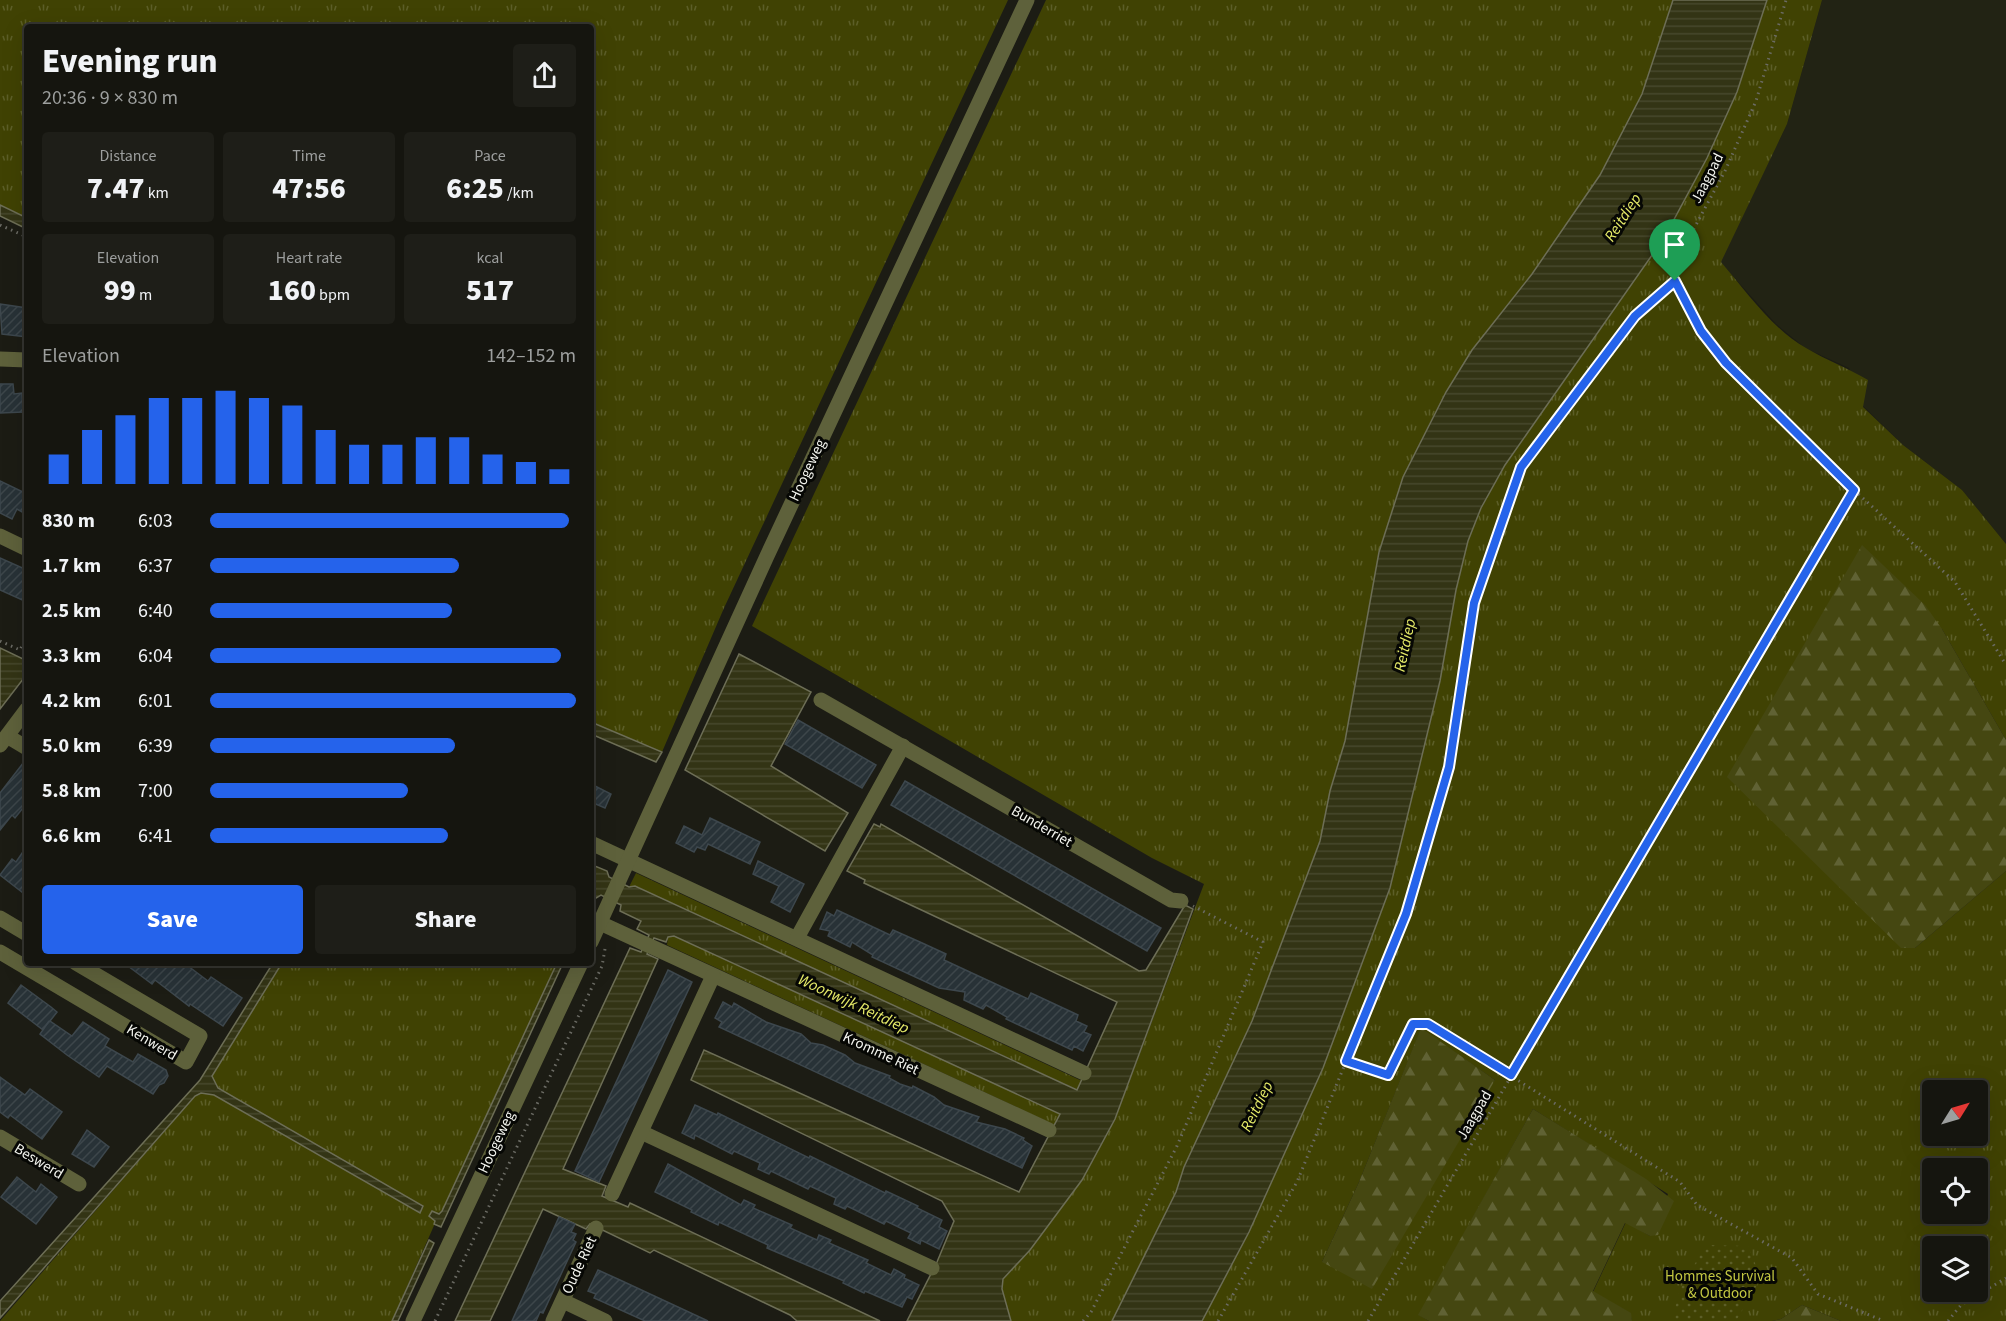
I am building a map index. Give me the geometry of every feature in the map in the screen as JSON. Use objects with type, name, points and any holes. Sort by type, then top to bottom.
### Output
[{"type":"street","name":"Hoogeweg","points":[[594,936],[1027,0]]},
{"type":"street","points":[[0,359],[24,360]]},
{"type":"street","points":[[0,536],[24,548]]},
{"type":"street","name":"Bunderriet","points":[[821,700],[1171,900],[1181,901]]},
{"type":"street","points":[[24,713],[3,740],[24,747]]},
{"type":"street","points":[[797,938],[903,746]]},
{"type":"street","points":[[594,844],[1084,1073]]},
{"type":"street","name":"Kromme Riet","points":[[603,917],[625,934],[662,952],[1049,1130]]},
{"type":"street","points":[[0,918],[24,932]]},
{"type":"street","name":"Kenwerd","points":[[0,952],[186,1062],[200,1036],[81,966]]},
{"type":"street","name":"Hoogeweg","points":[[414,1321],[580,966]]},
{"type":"street","points":[[612,1194],[713,976]]},
{"type":"street","points":[[641,1132],[932,1268]]},
{"type":"street","name":"Beswerd","points":[[0,1137],[79,1184]]},
{"type":"street","name":"Oude Riet","points":[[553,1321],[596,1228]]},
{"type":"street","name":"Oude Riet","points":[[563,1301],[605,1321]]},
{"type":"path","name":"Jaagpad","points":[[1675,281],[1677,260],[1725,171],[1756,101],[1786,0]]},
{"type":"path","points":[[0,225],[24,236]]},
{"type":"path","points":[[1218,1321],[1298,1182],[1406,914],[1446,778],[1474,603],[1521,467],[1635,316],[1675,281],[1701,331],[1726,363],[1854,490],[1955,582],[2006,665]]},
{"type":"path","name":"Jaagpad","points":[[1368,1321],[1854,490]]},
{"type":"path","points":[[0,641],[20,650],[24,641]]},
{"type":"path","points":[[1083,1321],[1091,1312],[1177,1146],[1263,942],[1200,909]]},
{"type":"path","points":[[435,1321],[602,966],[607,939],[603,917]]},
{"type":"path","points":[[1346,1061],[1388,1075],[1413,1024],[1428,1024],[1680,1182],[1697,1206],[1792,1258],[1818,1294],[1884,1321]]},
{"type":"path","points":[[1948,1321],[1961,1305],[2006,1278]]},
{"type":"shaded area","points":[[1822,0],[2006,0],[2006,544],[1962,490],[1903,445],[1863,406],[1849,368],[1805,348],[1776,324],[1720,262],[1787,124]]},
{"type":"green space","points":[[0,0],[1008,0],[724,608],[662,752],[594,723],[594,24],[24,24],[24,217],[0,205]]},
{"type":"green space","points":[[1046,0],[1673,0],[1642,94],[1600,175],[1532,274],[1472,350],[1446,392],[1403,477],[1379,552],[1345,741],[1330,791],[1320,841],[1252,1021],[1184,1167],[1176,1192],[1112,1321],[1011,1321],[1002,1289],[1003,1279],[1082,1180],[1115,1119],[1204,884],[1152,858],[752,626]]},
{"type":"green space","points":[[1767,0],[1822,0],[1787,124],[1721,262],[1760,309],[1782,331],[1814,352],[1868,380],[1863,407],[1903,445],[1962,490],[2006,544],[2006,740],[1942,629],[1915,948],[2006,871],[2006,1321],[1841,1321],[1802,1305],[1781,1319],[1772,1321],[1632,1321],[1630,1313],[1593,1292],[1626,1222],[1650,1236],[1668,1194],[1533,1109],[1419,1315],[1429,1321],[1202,1321],[1249,1232],[1390,888],[1440,681],[1456,590],[1468,541],[1481,508],[1505,465],[1664,238],[1707,158],[1737,92]],"holes":[[[1421,1029],[1495,1080],[1322,1262],[1359,1182]]]},
{"type":"green space","points":[[1862,545],[1925,605],[1942,629],[2006,740],[2006,871],[1915,948],[1901,948],[1727,777]]},
{"type":"green space","points":[[636,873],[1082,1081],[1078,1090],[635,886],[629,887]]},
{"type":"green space","points":[[674,936],[1060,1114],[1055,1125],[667,945],[668,937]]},
{"type":"green space","points":[[280,966],[556,966],[442,1211],[430,1217],[436,1221],[392,1321],[0,1321],[195,1096],[201,1093],[214,1095],[420,1213],[218,1088],[212,1076]]},
{"type":"green space","points":[[1421,1028],[1495,1080],[1372,1289],[1322,1262],[1359,1182]]},
{"type":"green space","points":[[1533,1109],[1646,1179],[1674,1201],[1658,1235],[1650,1236],[1625,1223],[1593,1291],[1631,1313],[1632,1321],[1429,1321],[1418,1315]]},
{"type":"green space","name":"Hommes Survival & Outdoor","points":[[1706,1245],[1748,1246],[1761,1278],[1736,1321],[1672,1321],[1680,1289]]},
{"type":"green space","points":[[1802,1305],[1841,1321],[1772,1321],[1781,1319]]},
{"type":"water","name":"Reitdiep","points":[[1673,0],[1767,0],[1737,92],[1707,158],[1664,238],[1505,465],[1481,508],[1468,541],[1456,590],[1440,681],[1390,888],[1323,1068],[1249,1232],[1202,1321],[1112,1321],[1176,1192],[1184,1167],[1252,1021],[1320,841],[1330,791],[1345,741],[1379,552],[1403,477],[1446,392],[1472,350],[1532,274],[1600,175],[1642,94]]},
{"type":"water","points":[[0,205],[24,217],[24,228],[0,216]]},
{"type":"water","points":[[0,648],[23,659],[24,657],[24,678],[0,709]]},
{"type":"water","points":[[739,654],[811,692],[771,766],[848,813],[825,851],[685,770]]},
{"type":"water","points":[[594,723],[662,752],[656,762],[594,735]]},
{"type":"water","name":"Woonwijk Reitdiep","points":[[874,824],[880,827],[881,824],[1139,971],[1146,970],[1185,905],[1193,909],[1115,1119],[1082,1180],[1030,1250],[1003,1279],[1002,1289],[1011,1321],[907,1321],[937,1262],[954,1221],[942,1201],[691,1080],[704,1050],[1019,1192],[1060,1114],[674,936],[668,937],[666,942],[654,938],[647,954],[658,959],[563,1169],[606,1186],[602,1196],[628,1207],[630,1203],[880,1321],[797,1321],[790,1315],[654,1250],[650,1253],[590,1224],[586,1229],[543,1209],[490,1321],[455,1321],[630,948],[641,952],[649,935],[637,929],[641,921],[620,911],[621,905],[601,895],[594,899],[595,866],[607,871],[609,877],[629,887],[635,886],[1077,1090],[1117,1002],[864,883],[865,880],[847,871]]},
{"type":"water","points":[[271,966],[280,966],[212,1076],[218,1088],[423,1206],[420,1213],[214,1095],[201,1093],[195,1096],[0,1318],[0,1301],[200,1080]]},
{"type":"water","points":[[556,966],[562,966],[441,1227],[434,1224],[435,1221],[429,1216],[432,1211],[439,1214]]},
{"type":"water","points":[[429,1240],[434,1243],[398,1321],[392,1321]]},
{"type":"building","points":[[0,304],[24,308],[24,337],[2,334]]},
{"type":"building","points":[[0,384],[13,384],[14,394],[22,393],[23,412],[0,413]]},
{"type":"building","points":[[0,481],[24,493],[24,513],[17,509],[12,519],[0,513]]},
{"type":"building","points":[[0,558],[24,569],[24,601],[0,590]]},
{"type":"building","points":[[798,720],[876,765],[862,788],[785,744]]},
{"type":"building","points":[[24,762],[24,807],[15,818],[12,815],[0,830],[0,793]]},
{"type":"building","points":[[905,781],[1161,928],[1147,951],[891,805]]},
{"type":"building","points":[[595,786],[611,794],[605,808],[594,803]]},
{"type":"building","points":[[710,818],[760,842],[750,864],[708,844],[705,850],[697,847],[694,852],[676,843],[684,826],[702,835]]},
{"type":"building","points":[[24,850],[24,894],[0,875],[12,859],[16,862]]},
{"type":"building","points":[[758,861],[804,884],[790,912],[771,902],[779,886],[753,874]]},
{"type":"building","points":[[837,910],[890,935],[893,930],[946,954],[944,960],[1028,999],[1031,993],[1078,1015],[1076,1021],[1087,1026],[1084,1032],[1091,1035],[1083,1051],[1074,1046],[1072,1050],[1006,1019],[1007,1017],[986,1005],[983,1009],[964,1000],[965,992],[939,988],[872,957],[873,955],[852,942],[850,947],[828,936],[830,931],[820,929],[827,912],[834,916]]},
{"type":"building","points":[[128,966],[188,966],[208,981],[211,977],[242,998],[223,1026],[190,1004],[189,1006],[155,980],[152,984]]},
{"type":"building","points":[[668,970],[692,982],[599,1182],[575,1171]]},
{"type":"building","points":[[21,985],[57,1012],[50,1021],[72,1036],[83,1022],[109,1039],[105,1046],[133,1062],[138,1054],[166,1070],[168,1076],[164,1083],[159,1085],[153,1094],[107,1066],[99,1077],[40,1034],[43,1030],[8,1003]]},
{"type":"building","points":[[723,1002],[732,1007],[734,1003],[766,1022],[801,1034],[811,1043],[823,1045],[845,1055],[855,1063],[890,1076],[889,1078],[900,1084],[912,1088],[913,1086],[944,1105],[979,1117],[976,1122],[1005,1129],[1024,1138],[1023,1140],[1032,1146],[1022,1168],[719,1027],[722,1022],[715,1018]]},
{"type":"building","points":[[0,1077],[25,1095],[30,1089],[62,1112],[42,1139],[10,1115],[8,1118],[0,1112]]},
{"type":"building","points":[[695,1105],[717,1115],[718,1113],[885,1193],[886,1191],[942,1220],[939,1227],[947,1231],[939,1249],[921,1240],[920,1244],[908,1238],[911,1233],[886,1221],[884,1224],[847,1206],[845,1209],[834,1204],[836,1198],[810,1186],[808,1189],[771,1171],[769,1174],[758,1169],[760,1163],[734,1151],[732,1154],[695,1135],[694,1139],[682,1133]]},
{"type":"building","points":[[87,1130],[109,1147],[94,1167],[72,1154]]},
{"type":"building","points":[[668,1164],[741,1205],[744,1200],[755,1205],[753,1208],[792,1225],[790,1228],[817,1240],[819,1235],[831,1240],[829,1243],[868,1260],[866,1263],[891,1275],[894,1269],[905,1275],[904,1278],[919,1285],[912,1299],[907,1297],[902,1307],[865,1291],[864,1293],[843,1283],[844,1281],[767,1248],[768,1245],[719,1222],[718,1225],[691,1212],[692,1210],[655,1192]]},
{"type":"building","points":[[17,1177],[36,1192],[41,1184],[57,1197],[36,1224],[1,1197]]},
{"type":"building","points":[[559,1217],[575,1224],[571,1232],[576,1234],[573,1240],[576,1242],[543,1313],[540,1312],[536,1321],[512,1321]]},
{"type":"building","points":[[598,1270],[708,1321],[645,1321],[594,1298],[596,1294],[588,1291]]},
{"type":"route","points":[[1675,281],[1701,331],[1726,363],[1854,490],[1511,1075],[1428,1024],[1413,1024],[1398,1059],[1388,1075],[1355,1066],[1346,1061],[1406,914],[1449,767],[1474,603],[1521,467],[1635,316],[1675,281]]}]
